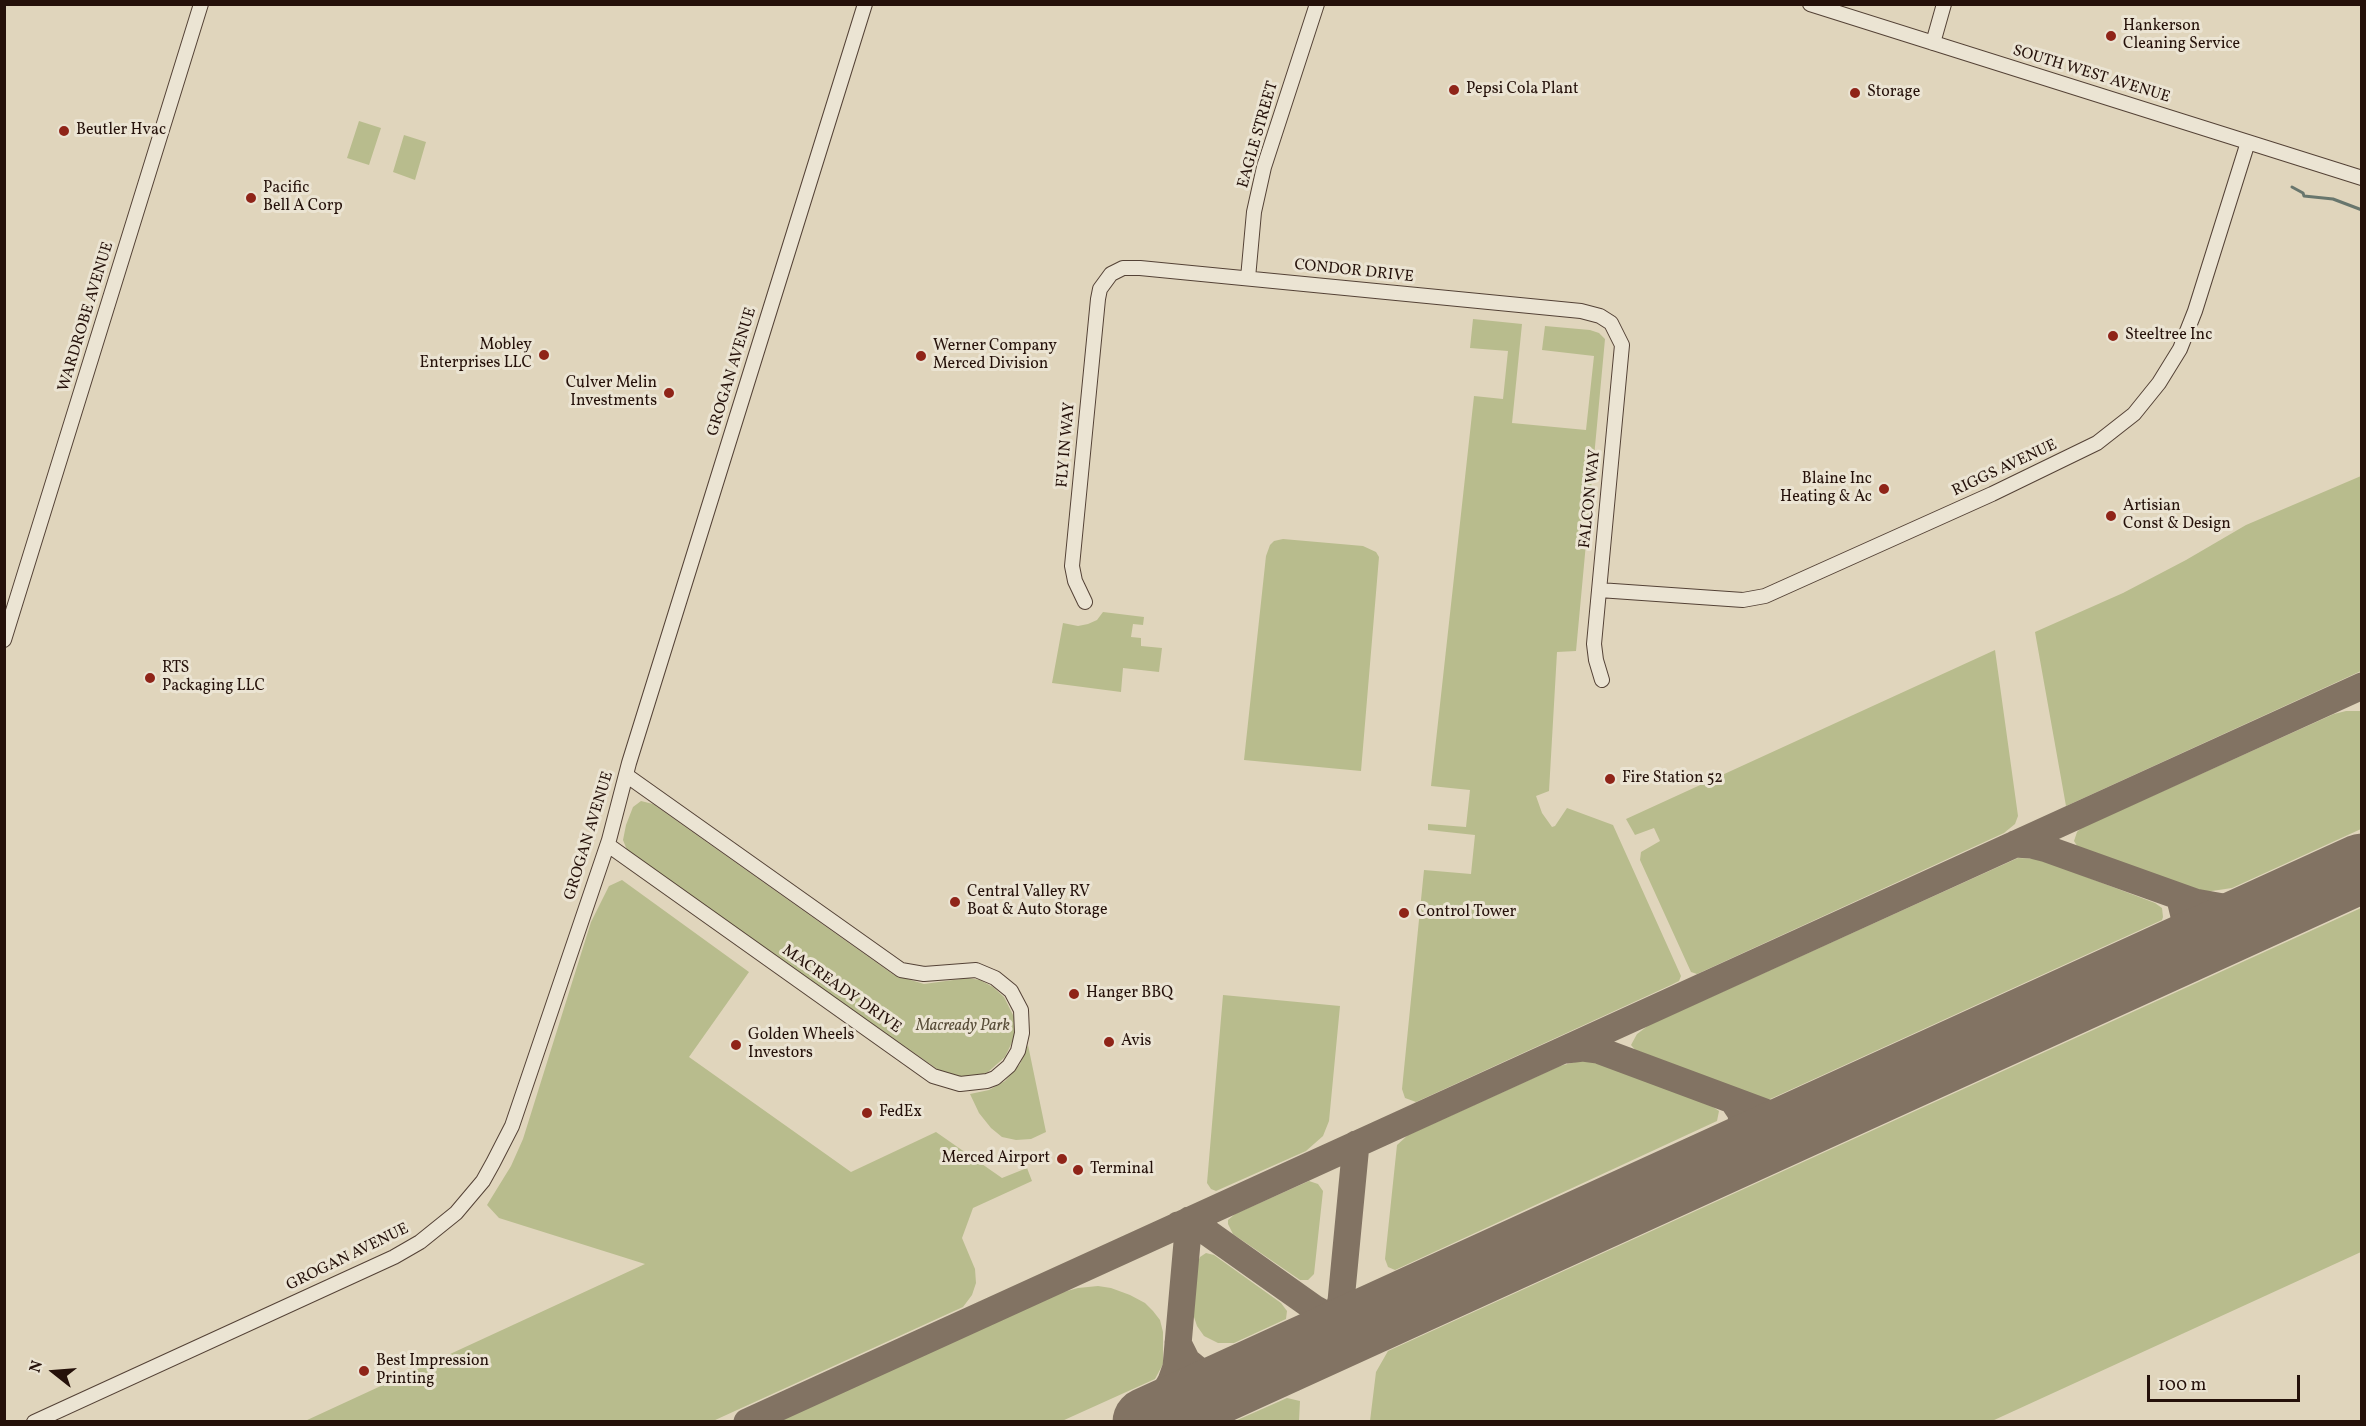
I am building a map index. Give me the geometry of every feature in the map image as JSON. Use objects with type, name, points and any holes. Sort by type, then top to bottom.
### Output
[{"type":"street","name":"WARDROBE AVENUE","points":[[4,640],[201,4]]},
{"type":"street","name":"GROGAN AVENUE","points":[[34,1422],[394,1257],[420,1242],[456,1213],[483,1181],[512,1126],[608,845],[626,775],[865,4]]},
{"type":"street","name":"EAGLE STREET","points":[[1248,278],[1254,212],[1264,167],[1317,4]]},
{"type":"street","name":"SOUTH WEST AVENUE","points":[[1810,4],[2361,178]]},
{"type":"street","points":[[1933,43],[1944,4]]},
{"type":"street","name":"RIGGS AVENUE","points":[[1599,590],[1743,600],[1765,596],[1992,494],[2097,443],[2134,414],[2159,383],[2180,349],[2195,311],[2248,142]]},
{"type":"street","name":"CONDOR DRIVE","points":[[1100,289],[1111,274],[1123,268],[1581,311],[1600,316],[1611,323]]},
{"type":"street","name":"FLY IN WAY","points":[[1085,602],[1074,580],[1072,566],[1100,289]]},
{"type":"street","name":"FALCON WAY","points":[[1602,680],[1594,644],[1622,345],[1611,323]]},
{"type":"street","name":"MACREADY DRIVE","points":[[608,845],[933,1076],[960,1084],[987,1081],[995,1078],[1009,1066],[1018,1051],[1022,1033],[1021,1010],[1011,991],[995,978],[975,970],[924,974],[902,970],[626,775]]},
{"type":"green space","points":[[359,121],[381,128],[369,165],[347,158]]},
{"type":"green space","points":[[404,135],[426,142],[415,180],[393,172]]},
{"type":"green space","points":[[1473,319],[1522,324],[1512,423],[1586,430],[1594,356],[1542,350],[1545,326],[1590,330],[1599,333],[1605,339],[1576,651],[1557,652],[1549,791],[1536,796],[1542,813],[1552,827],[1567,808],[1613,825],[1681,976],[1679,981],[1671,985],[1416,1102],[1405,1098],[1402,1089],[1424,870],[1471,874],[1475,835],[1428,830],[1428,824],[1466,827],[1470,790],[1431,786],[1474,396],[1503,399],[1508,351],[1470,348]]},
{"type":"green space","points":[[2361,476],[2361,671],[2066,806],[2035,632],[2123,593],[2246,525]]},
{"type":"green space","points":[[1283,539],[1363,546],[1376,552],[1379,557],[1361,771],[1244,760],[1266,556],[1274,541]]},
{"type":"green space","points":[[1103,612],[1144,617],[1143,625],[1133,624],[1131,637],[1141,638],[1141,646],[1162,648],[1159,672],[1123,668],[1121,692],[1052,683],[1063,623],[1078,626],[1088,624],[1097,620]]},
{"type":"green space","points":[[1995,650],[2018,816],[2015,824],[2004,833],[1697,974],[1691,972],[1640,860],[1641,852],[1660,841],[1654,828],[1635,835],[1626,819]]},
{"type":"green space","points":[[2361,711],[2361,829],[2232,888],[2205,892],[2190,890],[2092,855],[2079,849],[2074,841],[2081,828],[2334,714]]},
{"type":"green space","name":"Macready Park","points":[[641,801],[653,804],[894,975],[924,984],[968,978],[980,980],[993,987],[1004,997],[1014,1017],[1014,1038],[1005,1057],[988,1072],[977,1076],[952,1076],[940,1071],[877,1027],[627,850],[623,840],[626,825],[633,807]]},
{"type":"green space","points":[[2018,858],[2039,859],[2155,903],[2162,908],[2162,920],[1768,1100],[1759,1099],[1645,1056],[1631,1045],[1637,1034],[1649,1025]]},
{"type":"green space","points":[[622,880],[749,972],[689,1057],[851,1172],[936,1132],[1002,1178],[1027,1168],[1032,1181],[973,1208],[962,1238],[975,1269],[976,1283],[972,1295],[963,1307],[713,1421],[305,1421],[645,1264],[499,1218],[487,1205],[511,1166],[523,1139],[591,922],[609,886]]},
{"type":"green space","points":[[2361,908],[2361,1252],[1992,1421],[1370,1421],[1376,1372],[1388,1351]]},
{"type":"green space","points":[[1223,995],[1340,1006],[1329,1121],[1323,1136],[1306,1151],[1216,1191],[1211,1189],[1207,1183]]},
{"type":"green space","points":[[1028,1045],[1046,1132],[1031,1139],[1016,1140],[1002,1137],[991,1128],[979,1113],[970,1094],[989,1090],[1005,1081],[1020,1064]]},
{"type":"green space","points":[[1579,1061],[1594,1061],[1707,1103],[1719,1111],[1717,1121],[1395,1270],[1388,1267],[1385,1259],[1397,1145],[1408,1135],[1560,1066]]},
{"type":"green space","points":[[1309,1181],[1318,1184],[1323,1191],[1314,1274],[1308,1280],[1300,1280],[1233,1234],[1228,1220],[1235,1214]]},
{"type":"green space","points":[[1206,1253],[1214,1255],[1281,1303],[1287,1311],[1286,1319],[1234,1343],[1218,1343],[1204,1336],[1197,1326],[1192,1311],[1197,1264],[1200,1257]]},
{"type":"green space","points":[[1098,1286],[1130,1295],[1145,1303],[1153,1311],[1160,1320],[1163,1332],[1163,1364],[1155,1379],[1062,1421],[778,1421],[1060,1293]]},
{"type":"green space","points":[[1287,1398],[1300,1401],[1299,1421],[1235,1421]]},
{"type":"waterway","points":[[2292,187],[2304,196],[2333,199],[2362,210]]},
{"type":"taxiway","points":[[747,1422],[2362,686]]},
{"type":"taxiway","points":[[2015,844],[2047,849],[2195,902],[2223,907],[2259,906],[2300,895]]},
{"type":"taxiway","points":[[2162,959],[2181,940],[2185,920],[2180,899]]},
{"type":"taxiway","points":[[1566,1050],[1583,1048],[1598,1050],[1778,1117],[1804,1118],[1825,1112]]},
{"type":"taxiway","points":[[1711,1164],[1733,1148],[1739,1136],[1742,1125],[1741,1113],[1733,1101]]},
{"type":"taxiway","points":[[1294,1355],[1326,1331],[1341,1301],[1356,1144]]},
{"type":"taxiway","points":[[1138,1422],[1161,1399],[1176,1367],[1189,1220]]},
{"type":"taxiway","points":[[1178,1225],[1201,1228],[1325,1314],[1355,1320],[1390,1311]]},
{"type":"taxiway","points":[[1178,1343],[1187,1361],[1203,1374],[1219,1380],[1243,1378]]},
{"type":"runway","points":[[1147,1422],[2362,868]]},
{"type":"place","name":"Hankerson Cleaning Service","points":[[2111,36]]},
{"type":"place","name":"Pepsi Cola Plant","points":[[1454,90]]},
{"type":"place","name":"Storage","points":[[1855,93]]},
{"type":"place","name":"Beutler Hvac","points":[[64,131]]},
{"type":"place","name":"Pacific Bell A Corp","points":[[251,198]]},
{"type":"place","name":"Steeltree Inc","points":[[2113,336]]},
{"type":"place","name":"Mobley Enterprises LLC","points":[[544,355]]},
{"type":"place","name":"Werner Company Merced Division","points":[[921,356]]},
{"type":"place","name":"Culver Melin Investments","points":[[669,393]]},
{"type":"place","name":"Blaine Inc Heating & Ac","points":[[1884,489]]},
{"type":"place","name":"Artisian Const & Design","points":[[2111,516]]},
{"type":"place","name":"RTS Packaging LLC","points":[[150,678]]},
{"type":"place","name":"Fire Station 52","points":[[1610,779]]},
{"type":"place","name":"Central Valley RV Boat & Auto Storage","points":[[955,902]]},
{"type":"place","name":"Control Tower","points":[[1404,913]]},
{"type":"place","name":"Hanger BBQ","points":[[1074,994]]},
{"type":"place","name":"Avis","points":[[1109,1042]]},
{"type":"place","name":"Golden Wheels Investors","points":[[736,1045]]},
{"type":"place","name":"FedEx","points":[[867,1113]]},
{"type":"place","name":"Merced Airport","points":[[1062,1159]]},
{"type":"place","name":"Terminal","points":[[1078,1170]]},
{"type":"place","name":"Best Impression Printing","points":[[364,1371]]}]
